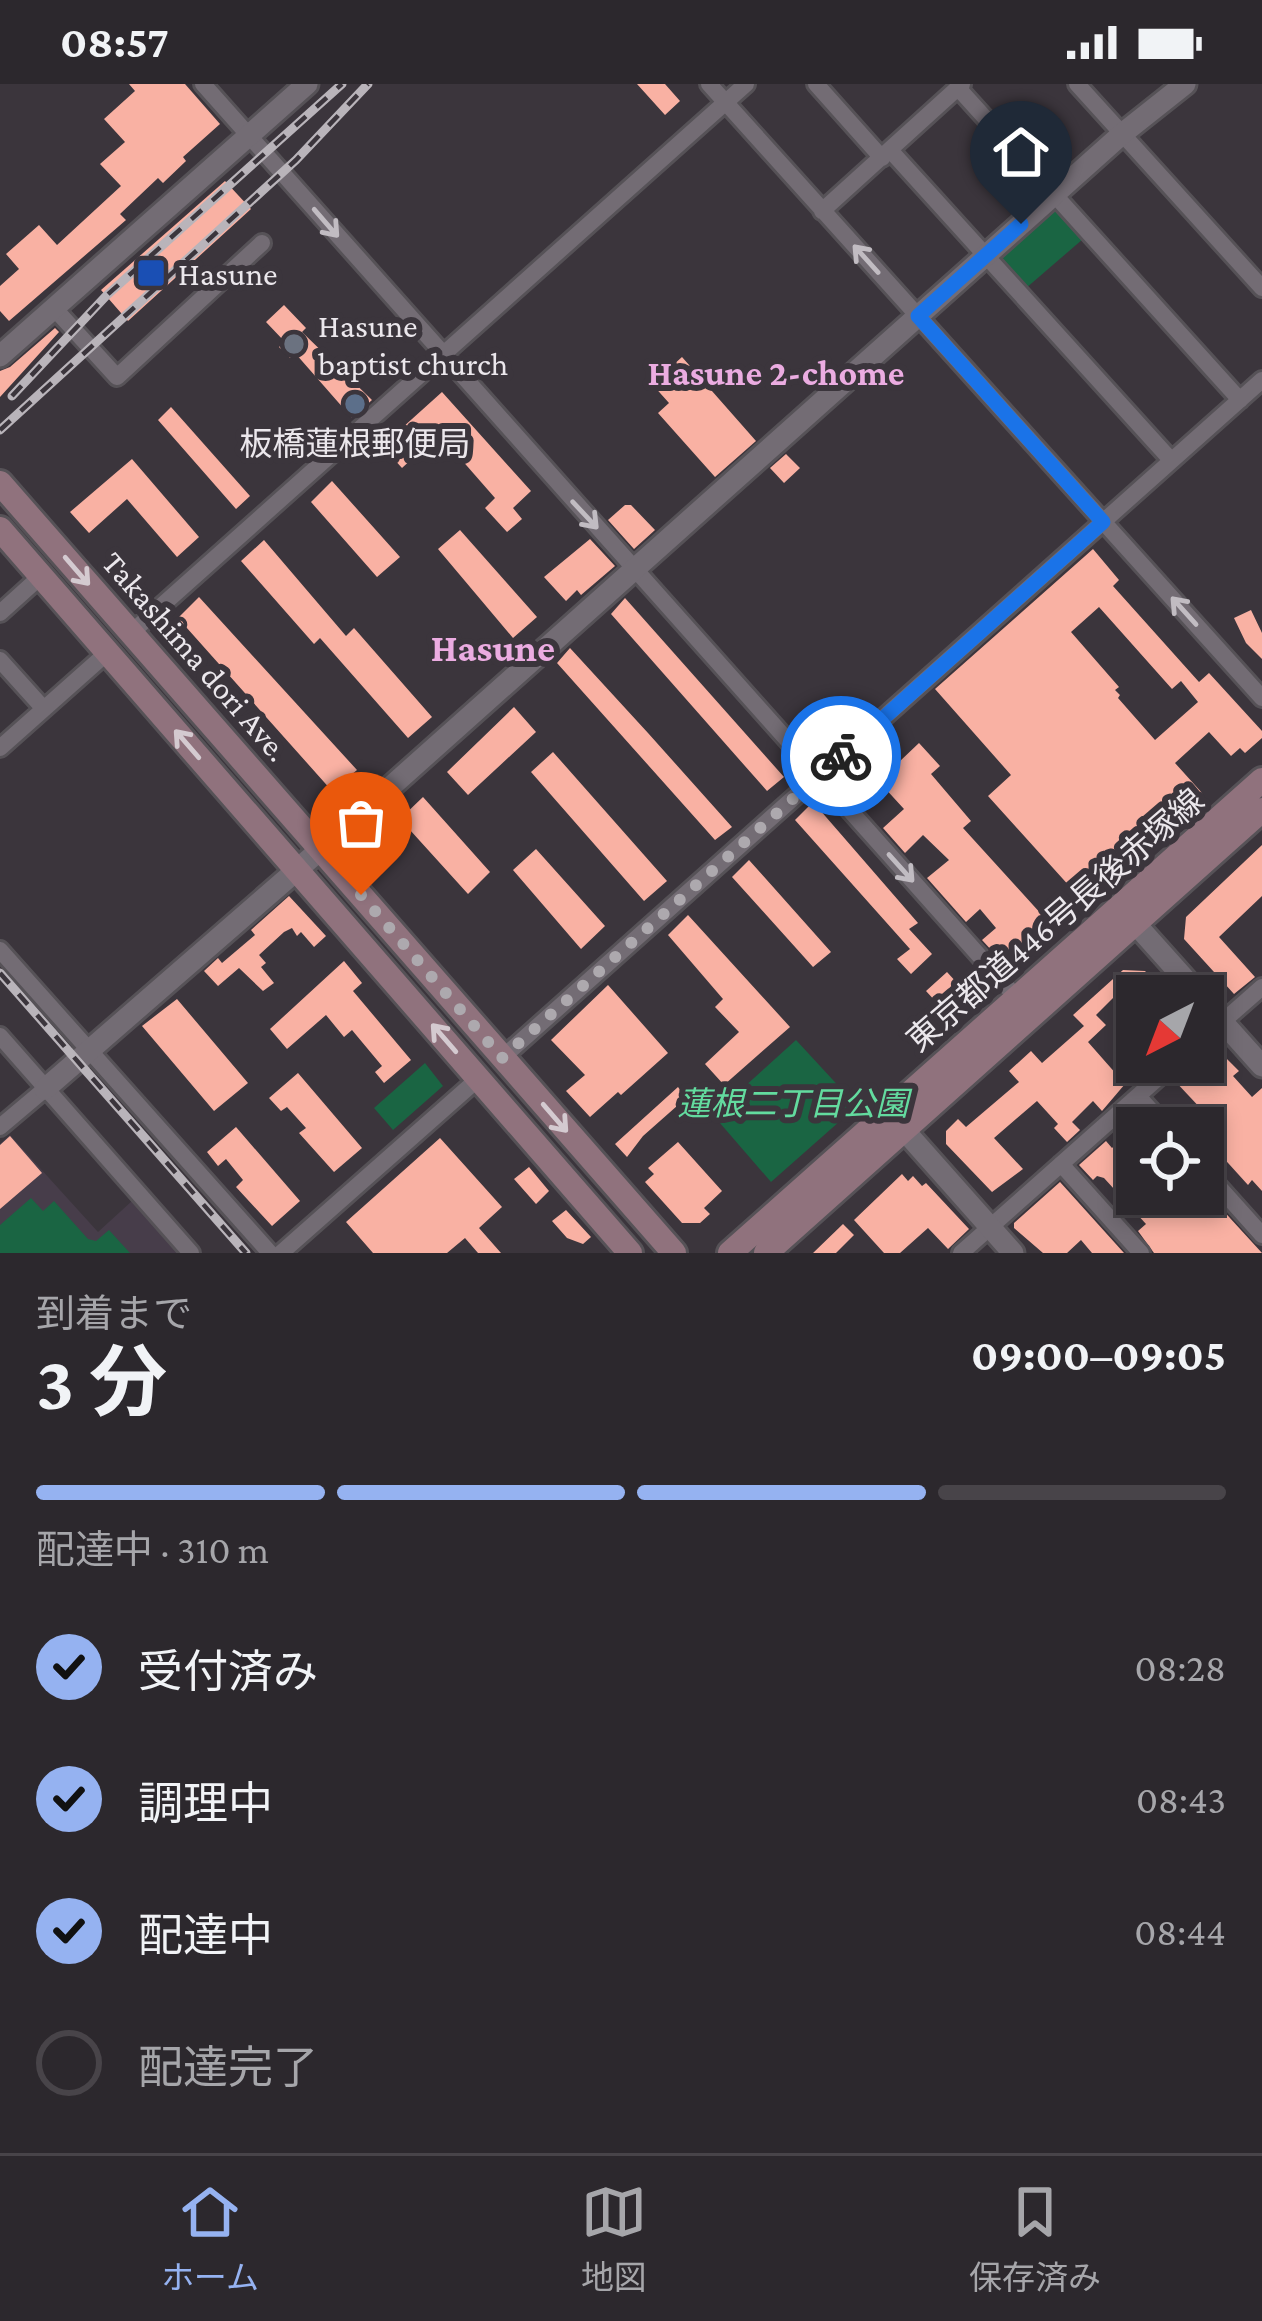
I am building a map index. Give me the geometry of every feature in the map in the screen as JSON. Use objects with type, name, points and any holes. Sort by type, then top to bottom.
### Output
[{"type":"main road","name":"Takashima dori Ave.","points":[[0,483],[674,1253]]},
{"type":"main road","name":"Takashima dori Ave.","points":[[0,529],[630,1253]]},
{"type":"main road","name":"東京都道446号長後赤塚線","points":[[766,1253],[904,1130],[1262,781]]},
{"type":"main road","name":"東京都道446号長後赤塚線","points":[[730,1253],[1016,997],[1262,810]]},
{"type":"street","points":[[203,84],[1016,997]]},
{"type":"street","points":[[0,356],[307,84]]},
{"type":"street","points":[[709,84],[1262,698]]},
{"type":"street","points":[[131,633],[746,84]]},
{"type":"street","points":[[816,84],[987,253],[1171,460]]},
{"type":"street","points":[[1077,84],[1262,287]]},
{"type":"street","points":[[0,1127],[92,1052],[987,253],[1185,84]]},
{"type":"street","points":[[822,211],[960,86],[1240,400]]},
{"type":"street","points":[[53,308],[117,377],[262,243]]},
{"type":"street","points":[[502,1058],[1262,380]]},
{"type":"street","points":[[0,613],[41,576]]},
{"type":"street","points":[[0,748],[108,652]]},
{"type":"street","points":[[0,660],[44,709]]},
{"type":"street","points":[[1128,915],[1181,975]]},
{"type":"street","points":[[0,950],[270,1253]]},
{"type":"street","points":[[1224,1020],[1262,987]]},
{"type":"street","points":[[1224,1024],[1262,1066]]},
{"type":"street","points":[[0,1036],[191,1253]]},
{"type":"street","points":[[281,1253],[479,1078]]},
{"type":"street","points":[[961,1253],[1153,1083]]},
{"type":"street","points":[[1138,1096],[1148,1107]]},
{"type":"street","points":[[904,1130],[1013,1253]]},
{"type":"street","points":[[1061,1164],[1141,1253]]},
{"type":"street","points":[[1224,1192],[1262,1235]]},
{"type":"shaded area","points":[[10,1135],[98,1232],[132,1201],[179,1253],[0,1253],[0,1144]]},
{"type":"green space","points":[[1052,210],[1083,239],[1025,289],[1000,261],[1003,252]]},
{"type":"green space","name":"蓮根二丁目公園","points":[[796,1040],[857,1106],[771,1182],[713,1115]]},
{"type":"green space","points":[[425,1063],[443,1086],[393,1130],[374,1108]]},
{"type":"green space","points":[[31,1198],[43,1211],[54,1201],[88,1239],[96,1241],[109,1230],[130,1253],[0,1253],[0,1225]]},
{"type":"building","points":[[129,84],[185,84],[220,124],[183,157],[186,161],[163,183],[158,178],[120,214],[126,220],[9,321],[0,311],[0,286],[19,269],[6,254],[39,225],[57,245],[121,186],[100,164],[125,142],[104,119],[135,91]]},
{"type":"building","points":[[637,84],[665,84],[680,101],[665,115]]},
{"type":"building","points":[[225,181],[251,209],[128,321],[101,290]]},
{"type":"building","points":[[284,305],[306,328],[302,332],[372,400],[352,418],[295,353],[290,358],[279,347],[285,342],[266,322]]},
{"type":"building","points":[[55,328],[59,332],[0,397],[0,371]]},
{"type":"building","points":[[682,357],[756,441],[715,477],[658,413],[669,403],[652,384]]},
{"type":"building","points":[[442,392],[531,491],[513,508],[522,519],[507,532],[485,508],[495,498],[439,434],[402,468],[382,446]]},
{"type":"building","points":[[171,407],[250,496],[236,509],[158,420]]},
{"type":"building","points":[[786,454],[800,468],[784,483],[770,468]]},
{"type":"building","points":[[132,459],[199,537],[177,557],[127,499],[89,533],[70,512]]},
{"type":"building","points":[[332,481],[400,557],[377,577],[311,502]]},
{"type":"building","points":[[631,505],[655,530],[634,549],[608,520]]},
{"type":"building","points":[[460,530],[537,617],[513,638],[438,549]]},
{"type":"building","points":[[590,539],[615,566],[581,595],[577,590],[566,601],[544,577]]},
{"type":"building","points":[[264,540],[346,636],[354,628],[432,717],[408,738],[320,638],[314,644],[241,561]]},
{"type":"building","points":[[1093,549],[1119,580],[1113,586],[1199,682],[1209,673],[1262,731],[1262,738],[1245,753],[1240,748],[1231,756],[1209,732],[1175,763],[1203,794],[1081,899],[988,796],[1011,775],[935,689]],"holes":[[[1099,607],[1172,689],[1181,681],[1198,702],[1155,740],[1118,698],[1115,690],[1119,687],[1071,632]]]},
{"type":"building","points":[[199,597],[357,770],[332,791],[178,618]]},
{"type":"building","points":[[625,598],[784,777],[767,791],[611,614]]},
{"type":"building","points":[[1251,610],[1262,633],[1262,659],[1246,643],[1234,618]]},
{"type":"building","points":[[570,648],[732,827],[715,840],[557,663]]},
{"type":"building","points":[[514,707],[536,732],[468,795],[447,772]]},
{"type":"building","points":[[919,743],[940,766],[931,774],[971,821],[963,828],[1052,926],[1006,966],[982,940],[996,928],[980,909],[966,922],[927,878],[949,860],[923,835],[905,853],[883,828],[904,809],[871,773],[851,792],[837,776],[851,763],[857,770],[883,745],[899,762]]},
{"type":"building","points":[[553,752],[667,881],[644,901],[531,772]]},
{"type":"building","points":[[423,797],[490,872],[468,894],[400,819]]},
{"type":"building","points":[[813,802],[918,923],[909,929],[932,954],[911,974],[897,959],[910,949],[795,820]]},
{"type":"building","points":[[1262,845],[1262,896],[1219,937],[1255,977],[1234,994],[1224,983],[1224,975],[1217,975],[1184,939],[1186,917]]},
{"type":"building","points":[[536,849],[605,926],[581,949],[513,870]]},
{"type":"building","points":[[749,860],[831,952],[813,967],[732,877]]},
{"type":"building","points":[[289,896],[326,936],[314,947],[301,932],[297,936],[292,928],[284,932],[259,955],[266,963],[261,967],[274,983],[263,991],[239,968],[218,986],[204,971],[218,958],[222,963],[255,935],[251,930]]},
{"type":"building","points":[[688,915],[790,1027],[724,1085],[705,1064],[739,1032],[715,1007],[723,999],[668,935]]},
{"type":"building","points":[[344,961],[362,983],[353,991],[411,1060],[384,1083],[375,1072],[382,1066],[352,1030],[344,1037],[326,1015],[287,1049],[270,1029]]},
{"type":"building","points":[[1123,970],[1149,975],[1117,975]]},
{"type":"building","points":[[947,972],[968,995],[948,1015],[926,991]]},
{"type":"building","points":[[1116,976],[1116,995],[1096,1015],[1106,1025],[1088,1042],[1116,1074],[1116,1083],[1125,1084],[1102,1111],[1093,1101],[1072,1122],[1080,1130],[1067,1142],[1037,1101],[994,1138],[1023,1169],[992,1192],[946,1144],[946,1131],[958,1119],[966,1127],[1019,1082],[1009,1071],[1031,1051],[1042,1063],[1084,1026],[1073,1015]]},
{"type":"building","points":[[608,985],[668,1053],[590,1117],[566,1091],[585,1075],[551,1040]]},
{"type":"building","points":[[177,999],[248,1083],[214,1111],[142,1026]]},
{"type":"building","points":[[1224,1058],[1239,1071],[1233,1076],[1252,1097],[1262,1088],[1262,1191],[1252,1180],[1248,1185],[1224,1159],[1224,1107],[1199,1107],[1177,1083],[1224,1083]]},
{"type":"building","points":[[298,1073],[362,1148],[334,1172],[299,1133],[306,1128],[287,1107],[281,1111],[269,1098]]},
{"type":"building","points":[[678,1087],[686,1098],[627,1157],[615,1144]]},
{"type":"building","points":[[236,1127],[300,1201],[272,1226],[236,1187],[243,1180],[226,1159],[218,1166],[207,1152]]},
{"type":"building","points":[[10,1136],[42,1173],[0,1209],[0,1145]]},
{"type":"building","points":[[440,1138],[502,1207],[479,1228],[501,1253],[478,1253],[465,1238],[447,1253],[373,1253],[346,1222]]},
{"type":"building","points":[[1106,1141],[1112,1148],[1116,1144],[1116,1191],[1104,1178],[1093,1180],[1079,1165]]},
{"type":"building","points":[[678,1142],[722,1191],[704,1208],[710,1214],[700,1223],[682,1223],[645,1182],[654,1174],[648,1168]]},
{"type":"building","points":[[529,1167],[549,1191],[536,1204],[514,1179]]},
{"type":"building","points":[[902,1174],[908,1181],[913,1176],[922,1186],[926,1183],[969,1229],[948,1249],[928,1228],[900,1253],[884,1253],[854,1220]]},
{"type":"building","points":[[1060,1182],[1124,1253],[1092,1253],[1081,1240],[1067,1253],[1043,1253],[1014,1228]]},
{"type":"building","points":[[566,1210],[591,1237],[583,1244],[567,1238],[552,1221]]},
{"type":"building","points":[[1224,1211],[1262,1253],[1154,1253],[1138,1231],[1146,1224],[1138,1215]]},
{"type":"building","points":[[843,1224],[854,1235],[836,1253],[813,1253]]},
{"type":"railway","points":[[12,396],[106,296],[342,84]]},
{"type":"railway","points":[[0,430],[296,160],[368,84]]},
{"type":"railway","points":[[0,973],[246,1253]]},
{"type":"way so far","points":[[361,895],[502,1058],[841,756]]},
{"type":"place","name":"Hasune","points":[[151,273]]},
{"type":"place","name":"Hasune baptist church","points":[[294,344]]},
{"type":"place","name":"板橋蓮根郵便局","points":[[355,404]]},
{"type":"district","name":"Hasune 2-chome","points":[[776,373]]},
{"type":"district","name":"Hasune","points":[[493,647]]},
{"type":"route","points":[[841,756],[1103,522],[918,316],[1021,224]]}]
